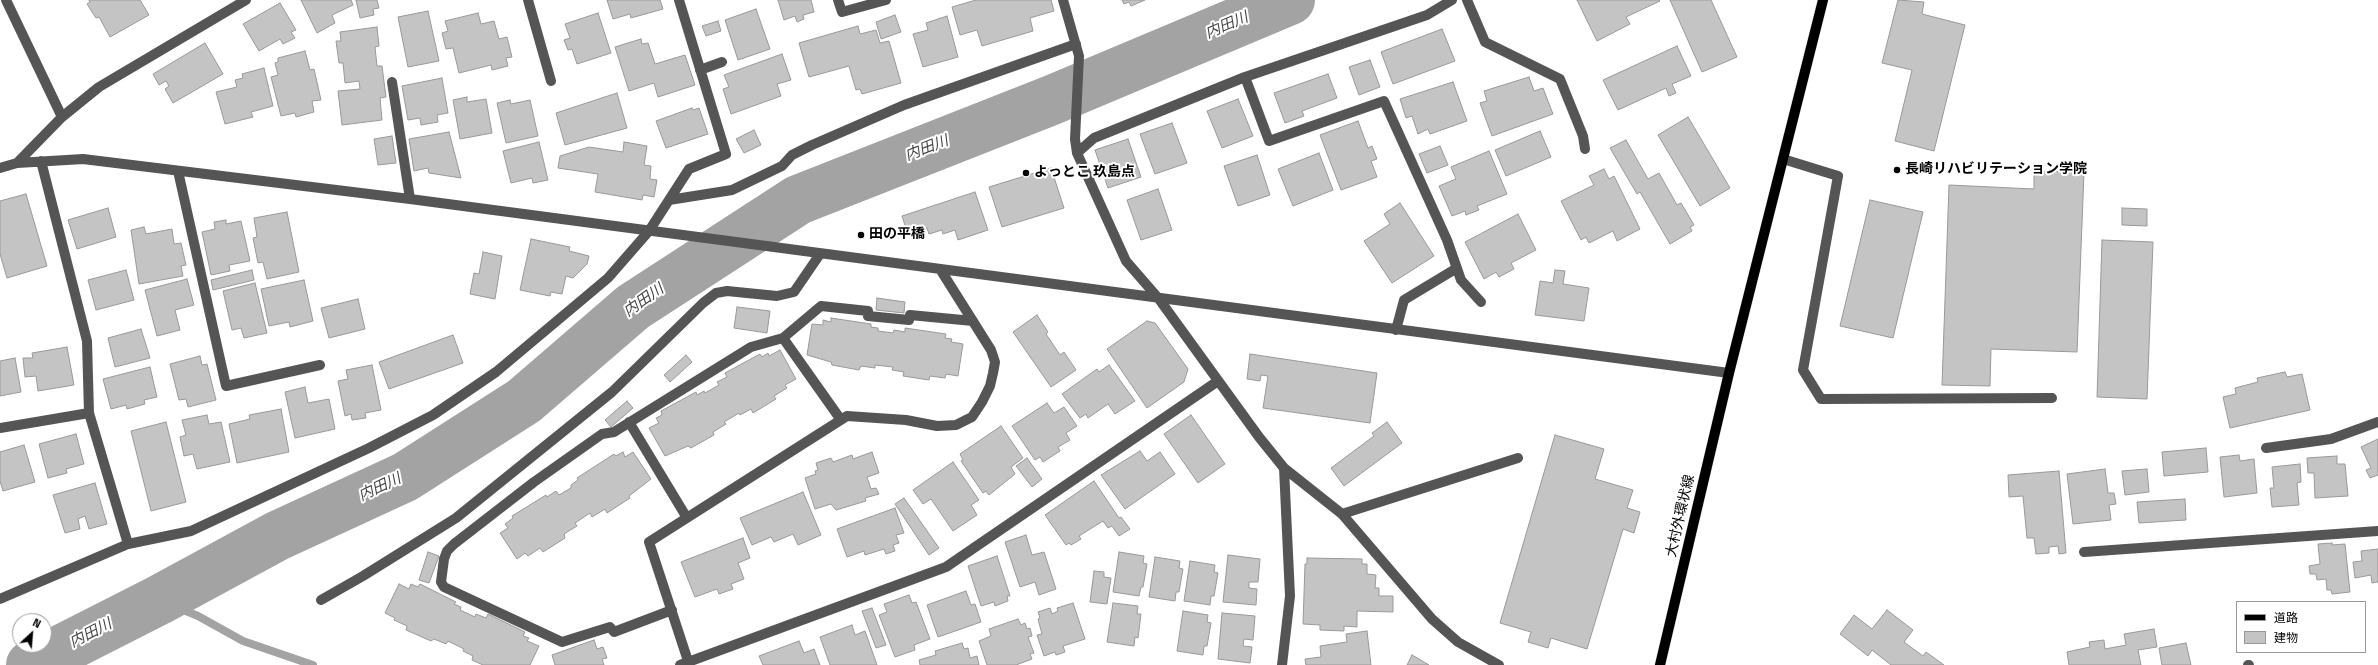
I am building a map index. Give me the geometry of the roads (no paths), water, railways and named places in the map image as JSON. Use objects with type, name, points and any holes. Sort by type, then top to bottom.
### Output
[{"type":"main road","name":"大村外環状線","points":[[1660,665],[1729,373],[1823,0]]},
{"type":"street","points":[[6,0],[62,117]]},
{"type":"street","points":[[17,163],[62,117],[99,87],[246,0]]},
{"type":"street","points":[[528,0],[552,81]]},
{"type":"street","points":[[0,599],[128,544],[191,531],[369,448],[433,415],[496,372],[608,278],[649,231],[689,169],[726,154],[679,0]]},
{"type":"street","points":[[838,0],[842,12],[886,0]]},
{"type":"street","points":[[1063,0],[1079,56],[1075,139],[1077,153],[1126,261],[1159,299],[1218,381],[1284,468],[1342,514],[1432,619],[1458,642],[1499,665]]},
{"type":"street","points":[[1077,153],[1094,138],[1245,77],[1427,15],[1452,0]]},
{"type":"street","points":[[1467,0],[1485,42],[1560,80],[1584,136],[1585,148]]},
{"type":"street","points":[[668,200],[732,190],[782,166],[792,155],[812,145],[904,105],[1076,44]]},
{"type":"street","points":[[700,70],[722,62]]},
{"type":"street","points":[[1245,77],[1269,141],[1384,101],[1447,240],[1462,280],[1481,302]]},
{"type":"street","points":[[392,82],[410,199]]},
{"type":"street","points":[[0,168],[17,163],[83,159],[410,199],[792,251],[940,269],[1729,373]]},
{"type":"street","points":[[1783,159],[1838,176],[1803,370],[1821,399],[2052,398]]},
{"type":"street","points":[[41,162],[87,341],[89,413],[128,544]]},
{"type":"street","points":[[178,171],[226,386],[320,365]]},
{"type":"street","points":[[321,600],[363,576],[456,518],[612,392],[703,303],[716,293],[727,291],[777,296],[794,292],[820,254]]},
{"type":"street","points":[[1396,330],[1404,300],[1457,268]]},
{"type":"street","points":[[940,269],[991,350],[995,362],[990,386],[972,417],[956,425],[937,426],[906,420],[847,416],[649,542],[672,610],[684,663],[946,567],[1218,381]]},
{"type":"street","points":[[672,610],[614,632],[610,627],[562,642],[444,587],[441,582],[441,573],[444,559],[454,544],[534,482],[602,434],[614,432],[751,347],[783,338],[821,306],[868,311],[868,316],[875,317],[909,320],[910,314],[973,321]]},
{"type":"street","points":[[783,338],[841,420]]},
{"type":"street","points":[[0,428],[89,413]]},
{"type":"street","points":[[629,422],[688,518]]},
{"type":"street","points":[[2266,448],[2331,439],[2378,422]]},
{"type":"street","points":[[1342,514],[1518,458]]},
{"type":"street","points":[[1282,665],[1290,596],[1284,468]]},
{"type":"street","points":[[2084,552],[2378,531]]},
{"type":"waterway","name":"内田川","points":[[31,665],[159,600],[277,536],[405,477],[524,401],[633,307],[798,200],[1052,100],[1290,0]]},
{"type":"waterway","points":[[159,600],[198,616],[243,641],[313,665]]},
{"type":"place","name":"長崎リハビリテーション学院","points":[[1897,170]]},
{"type":"place","name":"よっとこ 玖島点","points":[[1026,173]]},
{"type":"place","name":"田の平橋","points":[[861,235]]}]
